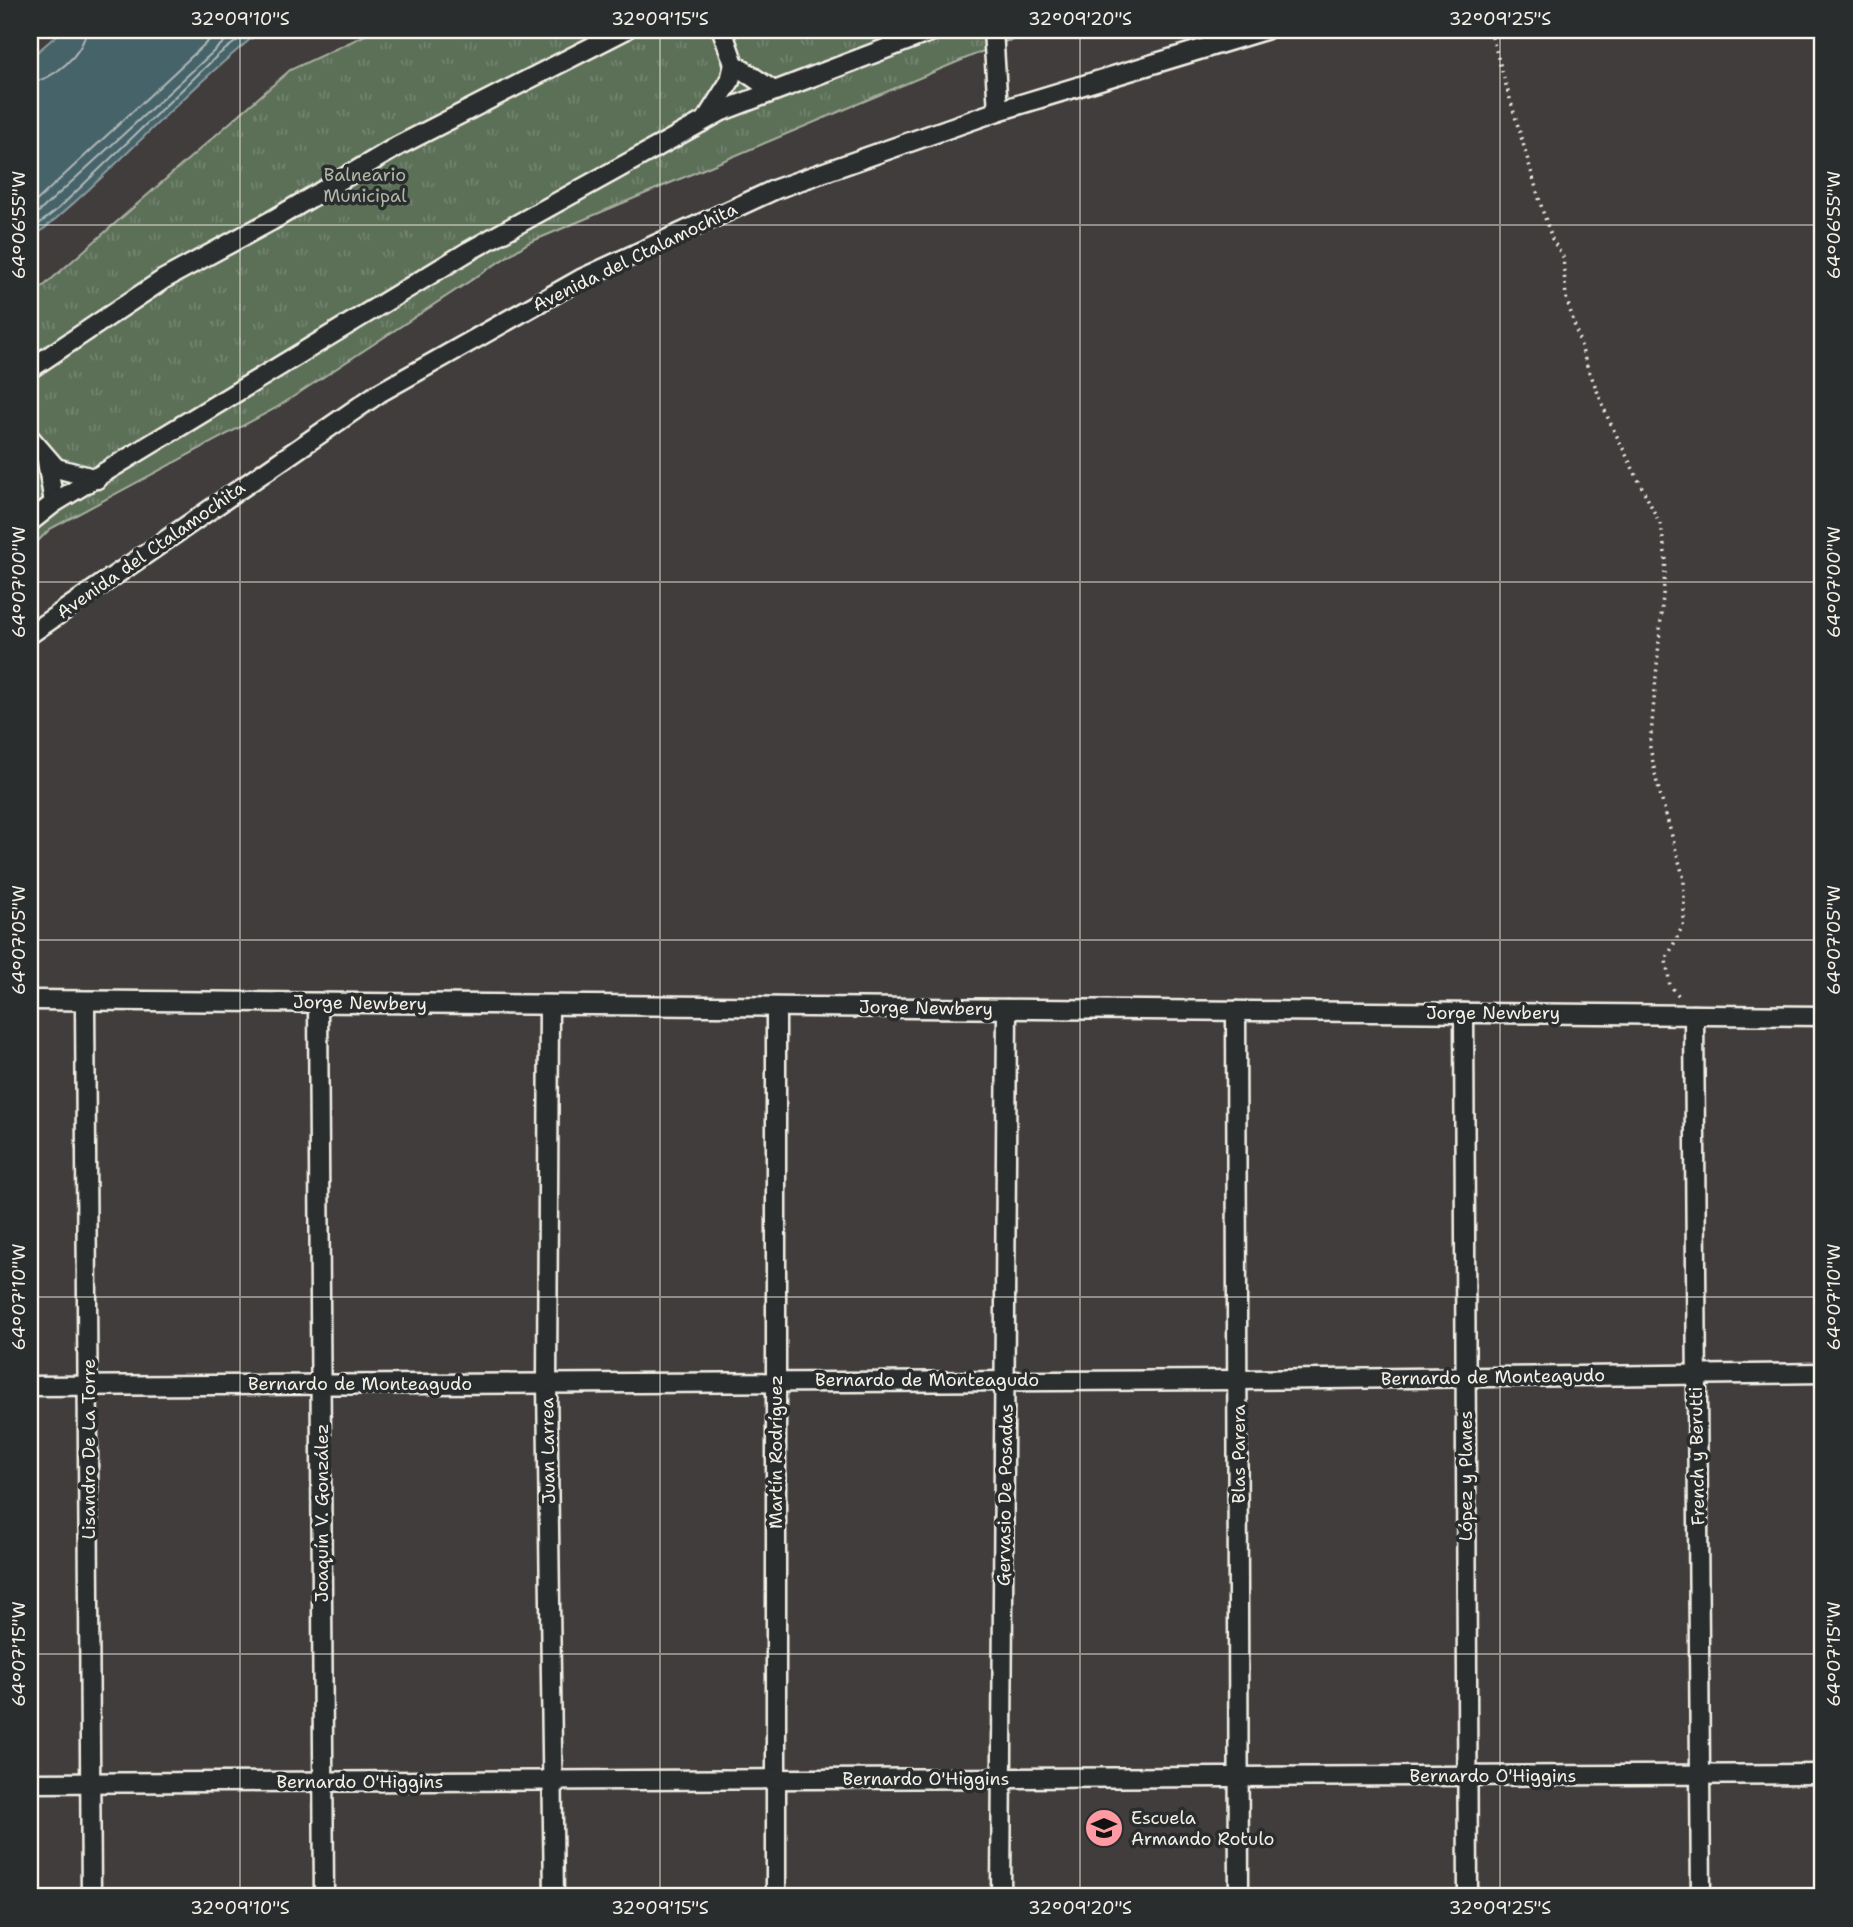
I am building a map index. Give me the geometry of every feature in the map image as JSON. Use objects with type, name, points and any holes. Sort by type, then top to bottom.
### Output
[{"type":"street","points":[[30,382],[34,365],[164,279],[271,221],[398,146],[625,30]]},
{"type":"street","points":[[706,120],[730,81],[734,64],[722,30]]},
{"type":"street","points":[[30,522],[54,503],[469,251],[706,120],[772,90],[935,30]]},
{"type":"street","points":[[993,30],[998,111]]},
{"type":"street","name":"Avenida del Ctalamochita","points":[[30,634],[379,393],[581,279],[776,189],[998,111],[1265,30]]},
{"type":"street","points":[[734,64],[772,90]]},
{"type":"street","points":[[30,438],[47,461],[72,474],[97,479]]},
{"type":"street","points":[[47,461],[54,503]]},
{"type":"street","name":"Jorge Newbery","points":[[30,1000],[1823,1016]]},
{"type":"street","name":"Lisandro De La Torre","points":[[85,1001],[91,1897]]},
{"type":"street","name":"Joaquín V. González","points":[[318,1003],[324,1897]]},
{"type":"street","name":"Juan Larrea","points":[[549,1005],[547,1383],[554,1897]]},
{"type":"street","name":"Martín Rodríguez","points":[[776,1007],[776,1897]]},
{"type":"street","name":"Gervasio De Posadas","points":[[1002,1897],[1007,1009]]},
{"type":"street","name":"Blas Parera","points":[[1236,1011],[1239,1897]]},
{"type":"street","name":"López y Planes","points":[[1464,1013],[1468,1897]]},
{"type":"street","name":"French y Berutti","points":[[1694,1015],[1701,1897]]},
{"type":"street","name":"Bernardo de Monteagudo","points":[[30,1386],[1006,1379],[1238,1380],[1823,1373]]},
{"type":"street","name":"Bernardo O'Higgins","points":[[30,1783],[554,1783],[776,1779],[1823,1774]]},
{"type":"path","points":[[1490,30],[1543,212],[1552,239],[1563,257],[1563,279],[1574,328],[1608,418],[1661,526],[1666,560],[1650,747],[1657,783],[1684,878],[1684,923],[1666,960],[1671,986],[1694,1015]]},
{"type":"green space","name":"Balneario Municipal","points":[[376,30],[1061,30],[1007,41],[528,243],[276,408],[50,529],[30,549],[30,298],[290,70]]},
{"type":"water","points":[[63,30],[262,30],[30,240],[30,58]]},
{"type":"place","name":"Escuela Armando Rotulo","points":[[1104,1828]]}]
